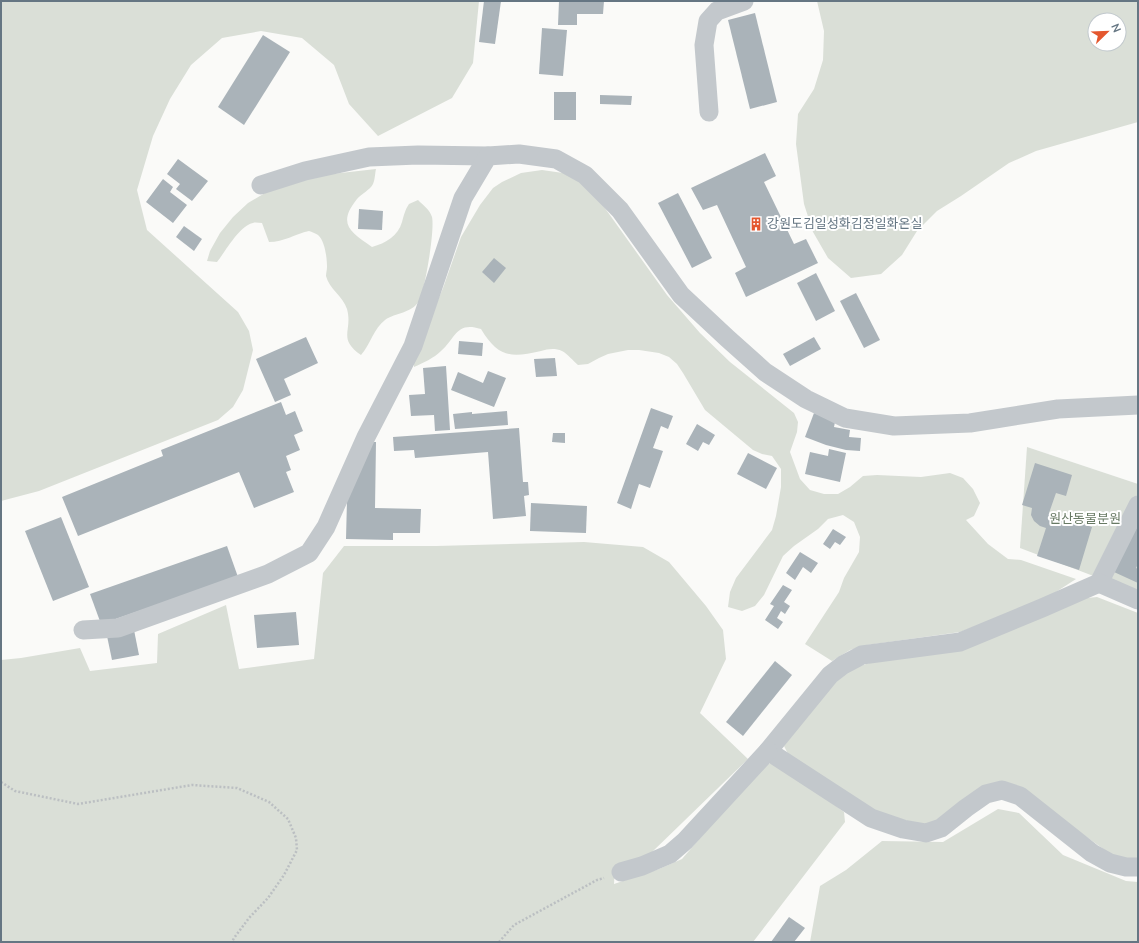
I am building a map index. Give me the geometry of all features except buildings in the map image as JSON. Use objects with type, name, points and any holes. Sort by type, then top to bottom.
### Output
[{"type":"street","points":[[709,112],[704,45],[708,22],[717,11],[744,1]]},
{"type":"street","points":[[261,185],[305,171],[369,157],[418,155],[488,156],[519,154],[556,159],[585,175],[620,210],[681,296],[721,333],[765,372],[806,399],[845,418],[894,426],[970,423],[1058,408],[1138,405]]},
{"type":"street","points":[[83,630],[118,628],[268,574],[309,552],[326,527],[366,437],[413,346],[463,198],[488,156]]},
{"type":"street","points":[[621,872],[642,866],[670,854],[686,841],[768,751],[830,675],[843,665],[862,655],[960,642],[1099,583],[1138,505]]},
{"type":"street","points":[[1099,583],[1138,600]]},
{"type":"street","points":[[768,751],[871,818],[903,829],[926,833],[941,828],[986,794],[1002,790],[1020,796],[1092,853],[1110,863],[1126,867],[1138,867]]},
{"type":"path","points":[[1,782],[15,792],[78,804],[192,785],[238,788],[269,802],[288,819],[296,838],[297,850],[284,875],[268,898],[249,918],[232,942]]},
{"type":"path","points":[[499,942],[514,925],[597,880],[621,872]]},
{"type":"green space","points":[[1,1],[479,1],[473,63],[452,98],[378,136],[349,104],[334,65],[302,38],[261,31],[222,38],[191,65],[170,99],[153,136],[137,190],[147,230],[238,312],[249,331],[253,350],[243,390],[233,407],[218,420],[39,491],[1,501]]},
{"type":"green space","points":[[817,1],[1138,1],[1138,122],[1036,151],[1009,163],[937,211],[917,231],[902,255],[881,274],[851,278],[828,258],[813,232],[804,204],[796,144],[798,114],[814,89],[823,60],[824,31]]},
{"type":"green space","points":[[376,169],[373,184],[357,199],[348,215],[347,221],[352,232],[372,247],[382,243],[391,238],[398,231],[409,204],[418,200],[430,212],[433,224],[427,273],[419,301],[408,311],[389,317],[381,323],[361,355],[354,349],[348,339],[347,309],[345,304],[330,285],[326,276],[327,263],[325,250],[322,241],[317,234],[309,231],[280,241],[269,242],[262,223],[254,223],[248,225],[238,234],[217,262],[207,261],[210,251],[220,233],[233,217],[248,203],[265,193],[314,176]]},
{"type":"green space","points":[[542,170],[563,173],[582,183],[597,197],[667,295],[700,333],[730,362],[794,413],[798,422],[797,432],[790,452],[800,479],[810,490],[824,494],[838,494],[850,487],[863,476],[877,475],[921,477],[950,473],[963,478],[973,489],[980,503],[974,516],[966,520],[988,544],[1008,559],[1021,560],[1076,579],[1042,601],[960,632],[867,645],[850,650],[832,661],[805,644],[839,592],[844,578],[859,552],[860,537],[854,522],[843,515],[828,519],[818,529],[783,556],[764,595],[755,606],[742,611],[728,607],[730,592],[736,578],[772,530],[781,487],[781,469],[772,456],[753,450],[705,410],[677,364],[669,357],[659,353],[628,350],[608,354],[588,364],[578,365],[564,352],[557,349],[521,354],[506,353],[493,345],[481,329],[466,327],[457,332],[438,354],[414,367],[414,357],[443,288],[461,237],[480,205],[493,188],[502,182],[521,173]]},
{"type":"green space","name":"원산동물분원","points":[[1027,447],[1138,484],[1138,593],[1020,548]]},
{"type":"green space","points":[[584,542],[643,547],[669,562],[706,606],[723,630],[726,659],[700,713],[748,759],[650,854],[615,866],[614,884],[659,869],[682,859],[763,765],[772,763],[783,766],[844,812],[845,822],[753,942],[1,942],[1,660],[80,648],[90,671],[157,663],[158,634],[226,605],[239,669],[314,659],[323,573],[344,546],[436,546]]},
{"type":"green space","points":[[1097,597],[1138,613],[1138,860],[1116,858],[1018,788],[933,824],[915,825],[865,807],[788,754],[784,746],[839,674],[853,668],[1087,598]]},
{"type":"green space","points":[[998,809],[1019,813],[1063,855],[1126,881],[1138,882],[1138,942],[810,942],[820,886],[846,870],[882,841],[943,842]]},
{"type":"place","name":"강원도김일성화김정일화온실","points":[[756,224]]}]
